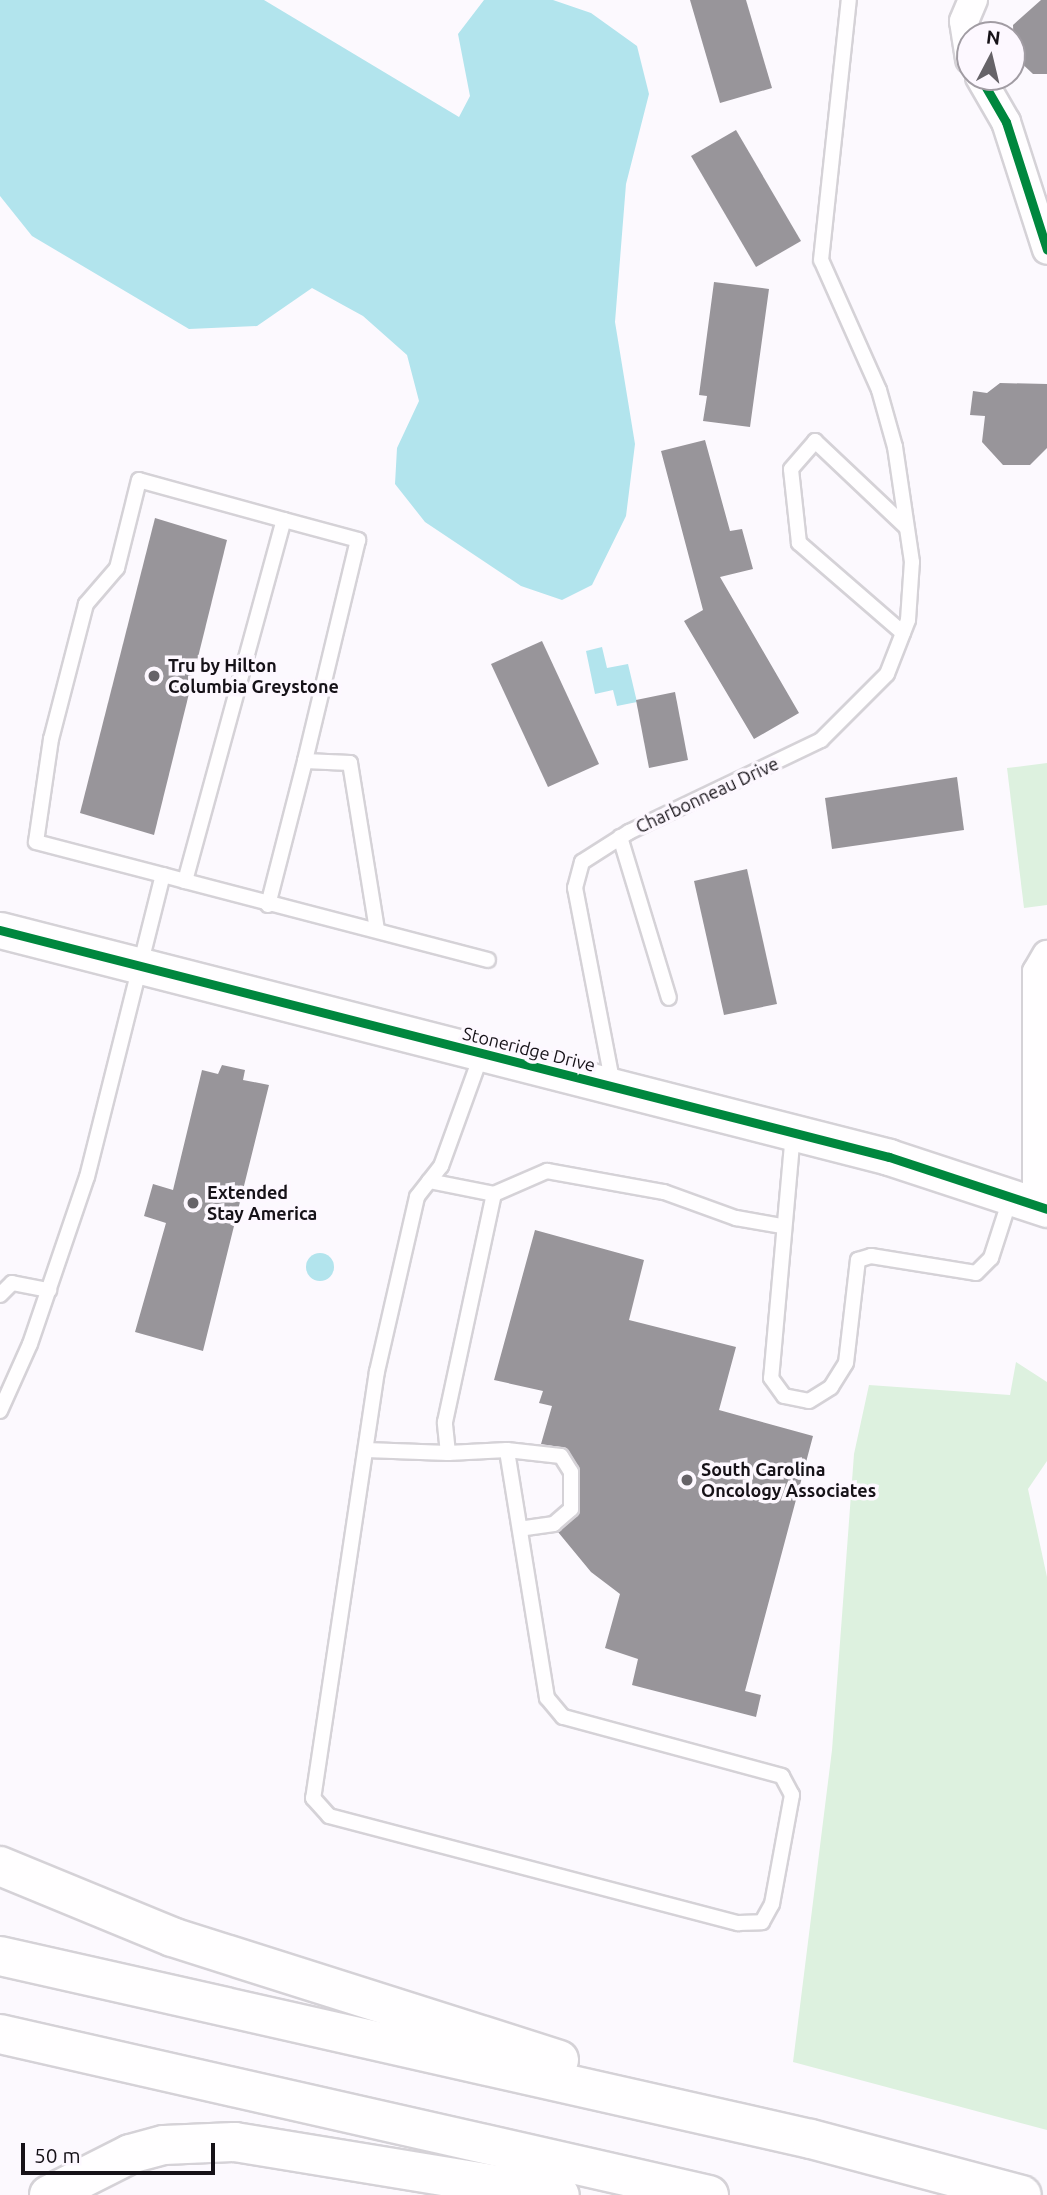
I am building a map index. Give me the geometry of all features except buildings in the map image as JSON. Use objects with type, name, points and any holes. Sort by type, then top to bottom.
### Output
[{"type":"highway","points":[[0,1866],[172,1937],[811,2139]]},
{"type":"highway","points":[[0,1956],[811,2139],[1022,2195]]},
{"type":"highway","points":[[0,2034],[709,2195]]},
{"type":"highway","points":[[49,2195],[130,2154],[164,2145],[235,2142],[560,2195]]},
{"type":"street","points":[[964,21],[973,0]]},
{"type":"street","points":[[988,91],[1006,122],[1047,250]]},
{"type":"street","name":"Stoneridge Drive","points":[[0,930],[793,1133],[1032,1203]]},
{"type":"street","points":[[1032,1203],[1037,972],[1047,955]]},
{"type":"lane","name":"Charbonneau Drive","points":[[613,1087],[575,888],[582,862],[620,837],[821,740],[887,674],[903,633],[912,562],[895,447],[879,390],[821,260],[849,0]]},
{"type":"lane","points":[[903,633],[799,542],[791,468],[815,442],[905,527]]},
{"type":"lane","points":[[268,905],[358,540],[139,480],[117,568],[86,604],[51,739],[36,842],[268,905],[377,930],[488,960]]},
{"type":"lane","points":[[185,881],[284,520]]},
{"type":"lane","points":[[305,761],[350,763],[377,930]]},
{"type":"lane","points":[[620,837],[669,998]]},
{"type":"lane","points":[[0,1411],[49,1290],[87,1177],[136,965],[163,875]]},
{"type":"lane","points":[[482,1053],[441,1166],[416,1197],[366,1450],[313,1798],[329,1816],[738,1923],[762,1922],[772,1904],[792,1795],[782,1776],[563,1717],[547,1698],[507,1450]]},
{"type":"lane","points":[[793,1133],[782,1226],[771,1378],[784,1396],[809,1401],[831,1387],[846,1363],[858,1260],[871,1256],[976,1273],[991,1258],[1032,1203]]},
{"type":"lane","points":[[429,1181],[494,1194],[547,1171],[664,1192],[736,1218],[782,1226]]},
{"type":"lane","points":[[448,1453],[445,1422],[494,1194]]},
{"type":"lane","points":[[0,1295],[12,1283],[49,1290]]},
{"type":"lane","points":[[366,1450],[448,1453],[507,1450],[561,1456],[571,1472],[571,1509],[555,1524],[520,1529]]},
{"type":"green space","points":[[1047,763],[1047,905],[1024,908],[1007,768]]},
{"type":"green space","points":[[1016,1362],[1047,1382],[1047,1461],[1028,1489],[1047,1577],[1047,2130],[793,2062],[832,1750],[854,1454],[869,1385],[1010,1395]]},
{"type":"water","points":[[0,0],[264,0],[459,117],[470,96],[458,34],[484,0],[553,0],[591,13],[637,46],[649,94],[626,184],[615,322],[635,444],[626,516],[592,585],[562,600],[521,586],[425,522],[395,484],[397,448],[419,401],[407,355],[363,316],[312,288],[257,326],[189,329],[32,236],[0,196]]},
{"type":"water","points":[[602,647],[607,668],[628,664],[637,702],[617,706],[613,690],[595,694],[586,651]]},
{"type":"water","points":[[320,1253],[330,1257],[334,1267],[330,1277],[320,1281],[310,1277],[306,1267],[310,1257]]},
{"type":"cycle path","points":[[988,91],[1006,122],[1047,250]]},
{"type":"cycle path","points":[[0,930],[889,1157],[1047,1209]]},
{"type":"place","name":"Tru by Hilton Columbia Greystone","points":[[154,676]]},
{"type":"place","name":"Extended Stay America","points":[[193,1203]]},
{"type":"place","name":"South Carolina Oncology Associates","points":[[687,1480]]}]
